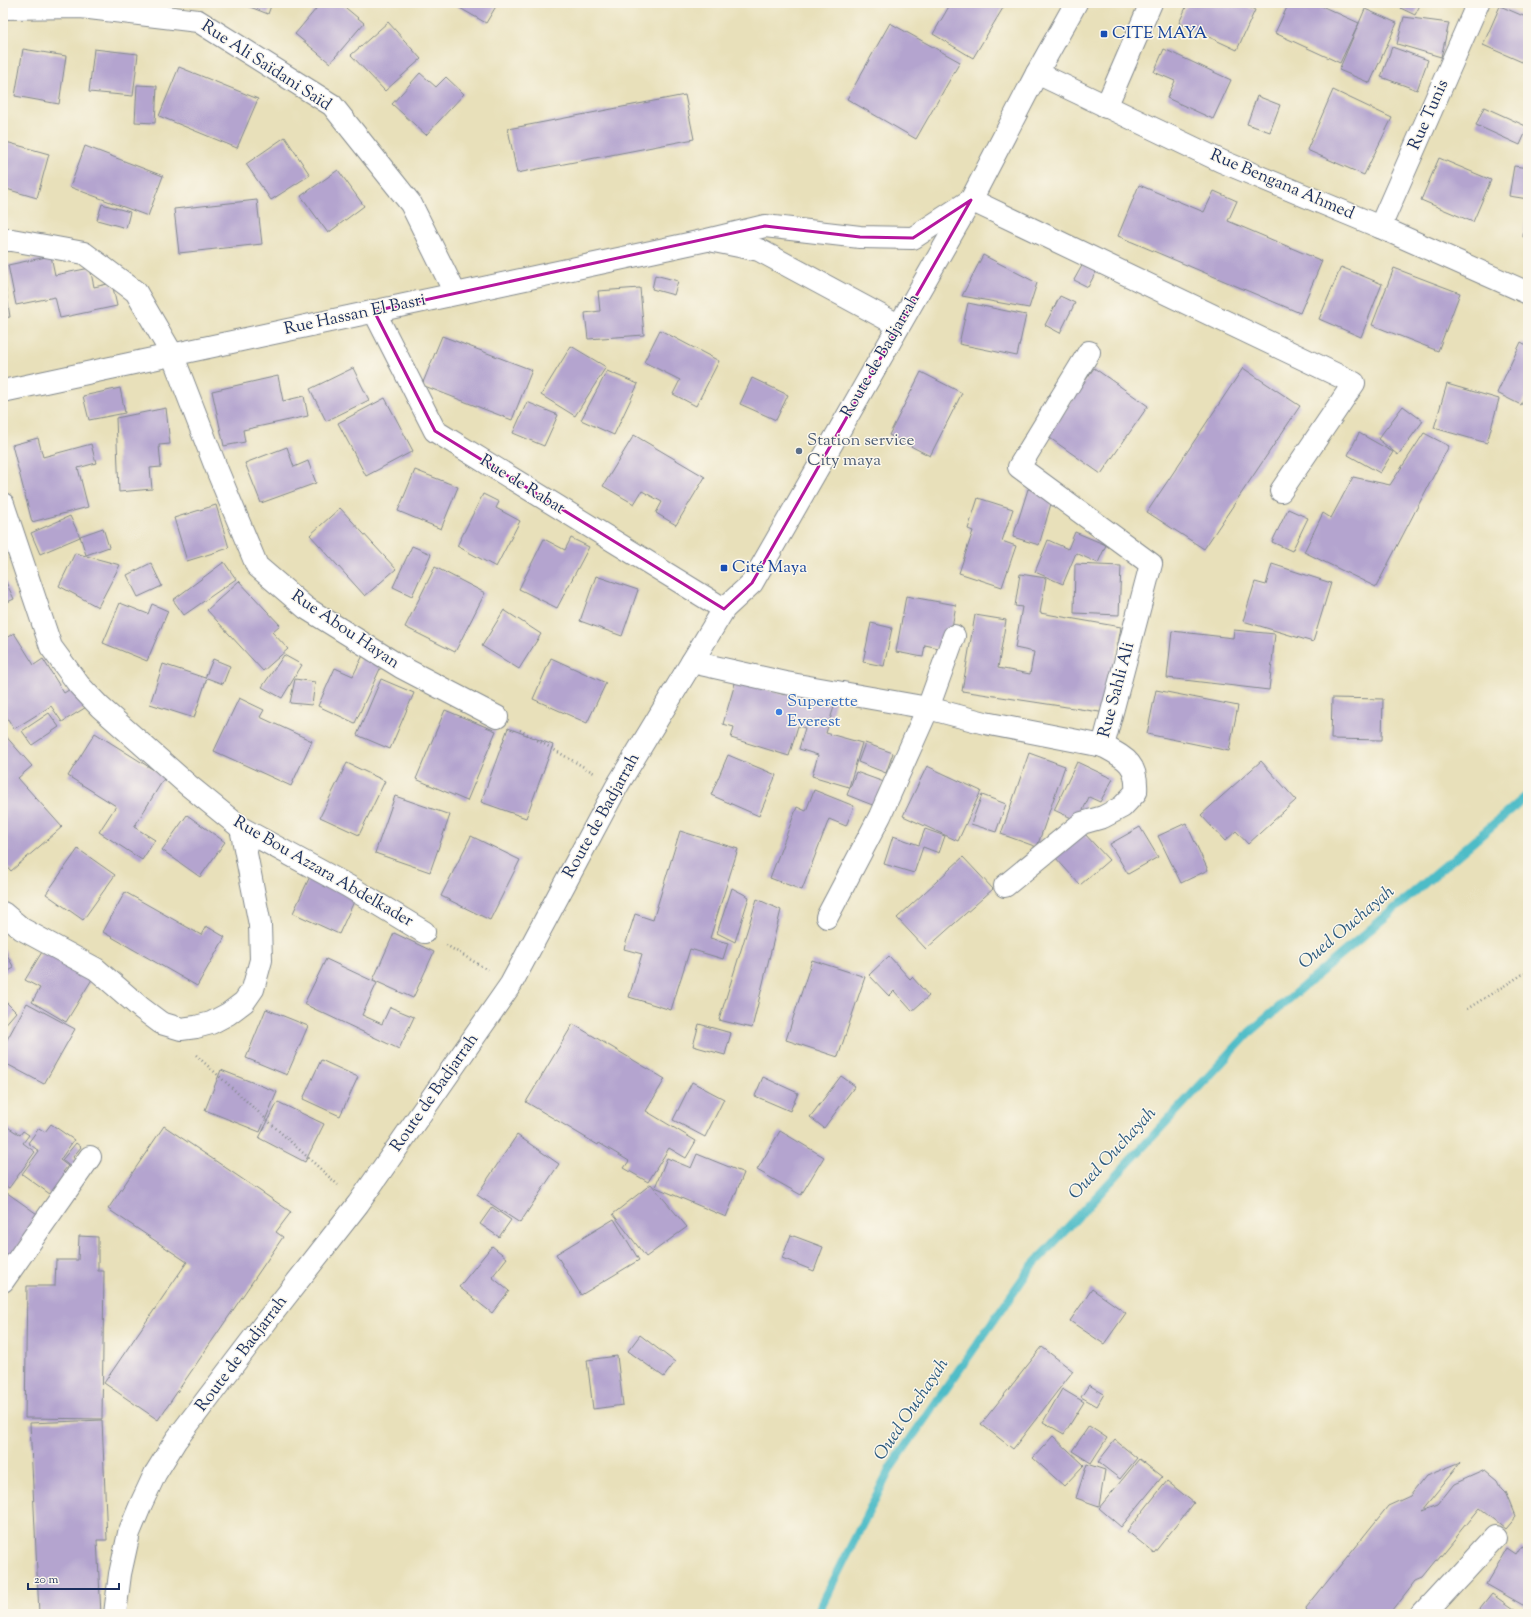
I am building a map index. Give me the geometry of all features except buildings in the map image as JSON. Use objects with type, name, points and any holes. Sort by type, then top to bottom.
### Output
[{"type":"street","name":"Route de Badjarrah","points":[[115,1614],[120,1574],[129,1533],[155,1474],[176,1440],[272,1313],[358,1204],[510,984],[617,786],[724,609],[752,583],[971,200],[1037,73],[1076,3]]},
{"type":"street","points":[[1106,107],[1151,3]]},
{"type":"street","name":"Rue Tunis","points":[[1380,227],[1478,3]]},
{"type":"street","name":"Rue Ali Saïdani Saïd","points":[[3,8],[81,7],[199,12],[332,105],[411,204],[455,293]]},
{"type":"street","name":"Rue Bengana Ahmed","points":[[1037,73],[1221,161],[1380,227],[1528,294]]},
{"type":"street","points":[[971,200],[1354,383],[1281,491]]},
{"type":"street","name":"Rue Hassan El Basri","points":[[3,391],[707,240],[766,226],[860,237],[913,238],[971,200]]},
{"type":"street","name":"Rue Abou Hayan","points":[[3,240],[12,240],[84,253],[136,292],[172,354],[217,470],[257,566],[306,608],[400,667],[497,717]]},
{"type":"street","name":"Rue Hassan El Basri","points":[[707,240],[759,250],[898,326]]},
{"type":"street","name":"Rue de Rabat","points":[[374,311],[435,431],[724,609]]},
{"type":"street","name":"Rue Sahli Ali","points":[[692,662],[786,683],[928,708],[985,723],[1103,746],[1151,564],[1019,467],[1089,352]]},
{"type":"street","name":"Rue Bou Azzara Abdelkader","points":[[3,504],[51,647],[79,684],[100,707],[188,785],[241,828],[348,886],[424,932]]},
{"type":"street","points":[[827,917],[880,816],[928,708],[954,636]]},
{"type":"street","points":[[1005,886],[1082,823],[1103,817],[1122,807],[1136,792],[1137,779],[1132,767],[1126,759],[1103,746]]},
{"type":"street","points":[[3,913],[22,929],[96,970],[161,1023],[181,1029],[196,1028],[210,1023],[228,1014],[244,1002],[253,989],[261,960],[262,943],[260,925],[241,828]]},
{"type":"street","points":[[3,1281],[90,1157]]},
{"type":"street","points":[[1424,1614],[1495,1537]]},
{"type":"path","points":[[497,717],[617,786]]},
{"type":"path","name":"Rue Bou Azzara Abdelkader","points":[[424,932],[510,984]]},
{"type":"path","points":[[1466,1009],[1528,971]]},
{"type":"path","points":[[161,1023],[358,1204]]},
{"type":"highlighted area","points":[[971,200],[752,583],[724,609],[435,431],[374,311],[765,226],[860,237],[913,238]]},
{"type":"waterway","name":"Oued Ouchayah","points":[[817,1614],[891,1467],[1031,1267],[1249,1033],[1528,795]]},
{"type":"place","name":"CITE MAYA","points":[[1104,34]]},
{"type":"place","name":"Station service City maya","points":[[799,451]]},
{"type":"place","name":"Cité Maya","points":[[724,568]]},
{"type":"place","name":"Superette Everest","points":[[779,712]]}]
